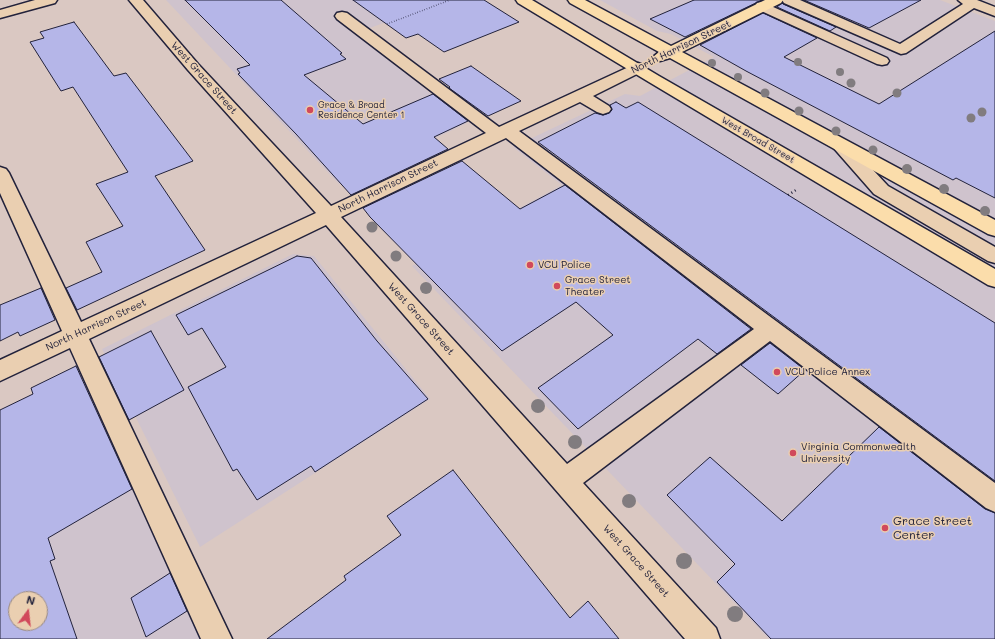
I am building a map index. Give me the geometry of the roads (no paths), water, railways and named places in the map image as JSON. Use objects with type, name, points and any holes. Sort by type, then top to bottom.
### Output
[{"type":"main road","name":"West Broad Street","points":[[523,0],[995,279]]},
{"type":"main road","points":[[575,0],[995,229]]},
{"type":"main road","name":"North Harrison Street","points":[[638,68],[776,0]]},
{"type":"street","points":[[0,14],[50,0]]},
{"type":"street","name":"West Grace Street","points":[[136,0],[193,67],[328,215],[705,639]]},
{"type":"street","points":[[789,0],[901,50],[969,2],[995,12]]},
{"type":"street","points":[[762,6],[882,61]]},
{"type":"street","points":[[342,16],[770,329],[995,499]]},
{"type":"street","name":"North Harrison Street","points":[[0,371],[638,68]]},
{"type":"street","points":[[581,95],[603,109]]},
{"type":"street","points":[[840,145],[881,190],[995,256]]},
{"type":"street","points":[[0,173],[217,639]]},
{"type":"street","points":[[565,481],[770,329]]},
{"type":"place","name":"Grace & Broad Residence Center 1","points":[[310,110]]},
{"type":"place","name":"VCU Police","points":[[530,265]]},
{"type":"place","name":"Grace Street Theater","points":[[557,286]]},
{"type":"place","name":"VCU Police Annex","points":[[777,372]]},
{"type":"place","name":"Virginia Commonwealth University","points":[[793,453]]},
{"type":"place","name":"Grace Street Center","points":[[885,528]]}]
